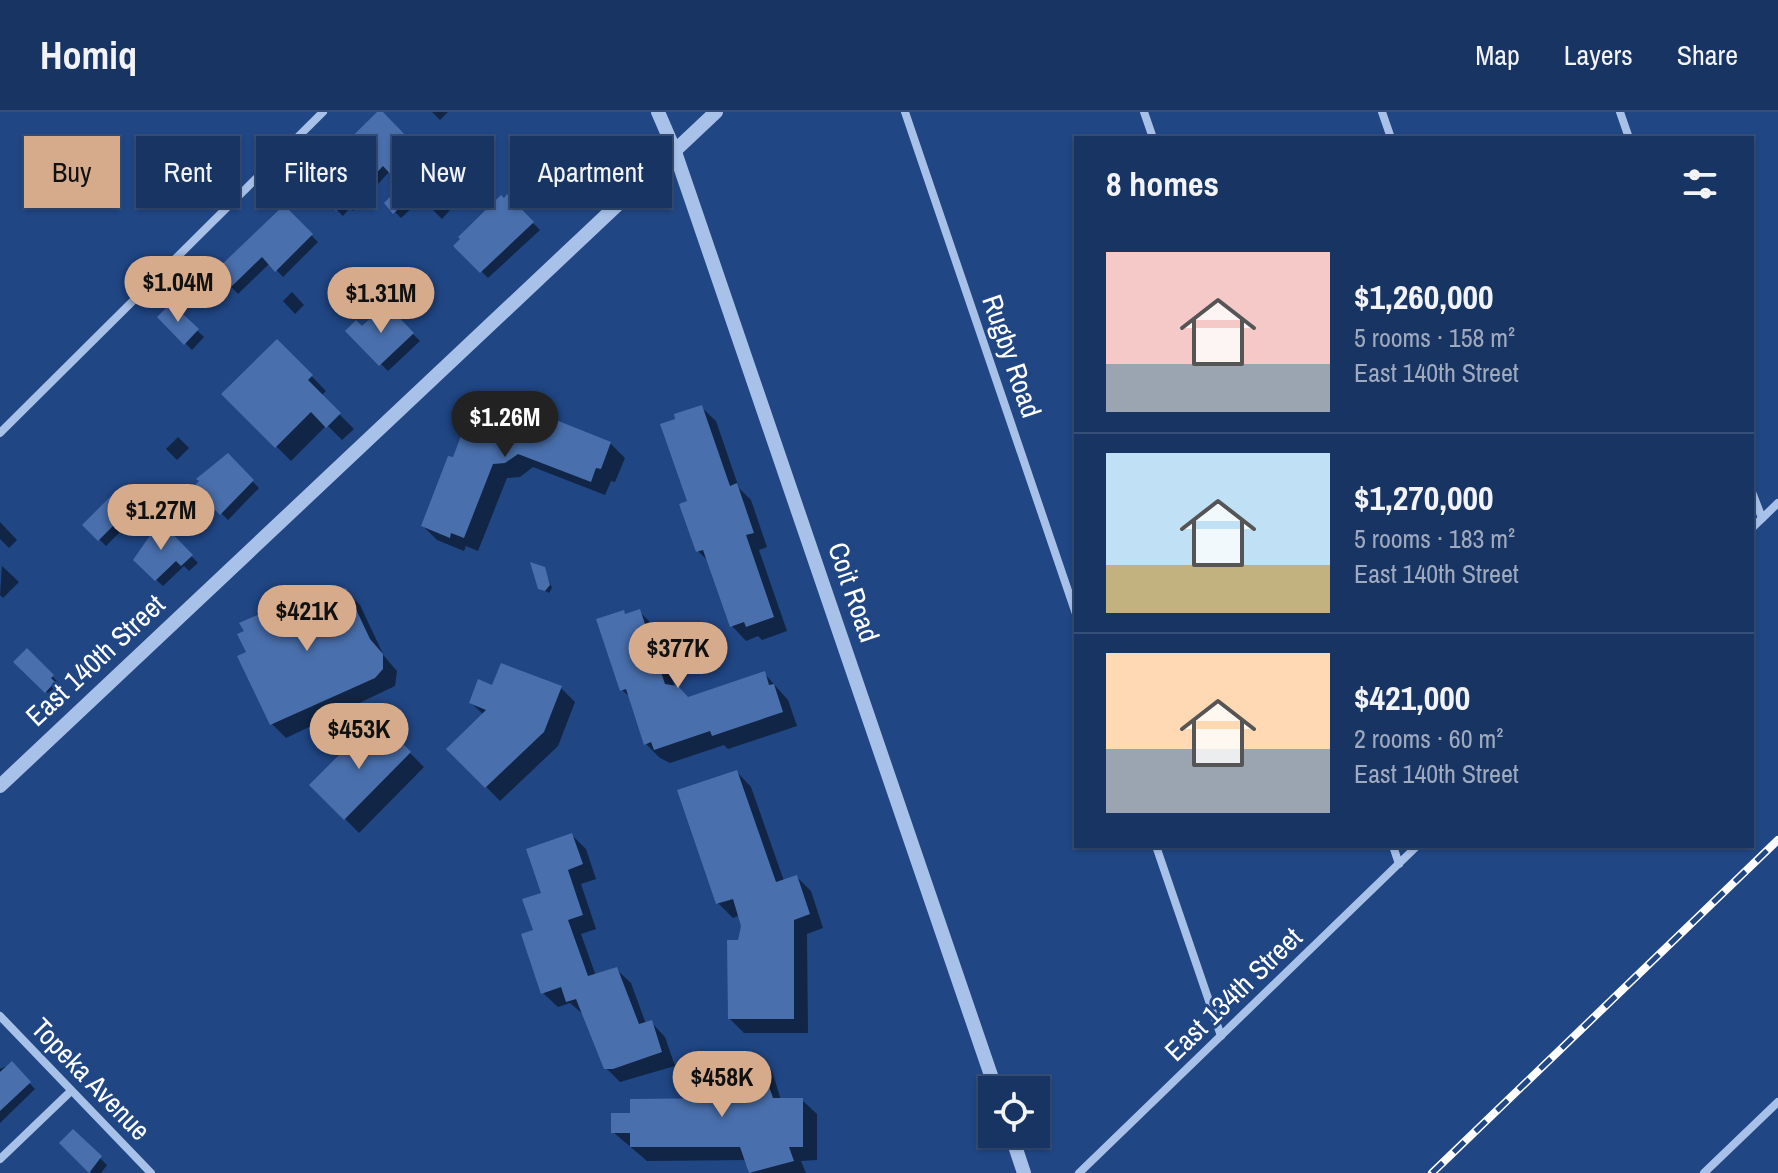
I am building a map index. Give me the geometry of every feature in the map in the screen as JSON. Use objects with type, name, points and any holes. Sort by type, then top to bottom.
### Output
[{"type":"street","points":[[0,433],[323,112]]},
{"type":"street","name":"Coit Road","points":[[658,112],[674,149],[991,1076]]},
{"type":"street","name":"East 140th Street","points":[[0,786],[716,112]]},
{"type":"street","name":"Rugby Road","points":[[905,112],[1074,608]]},
{"type":"street","points":[[1144,112],[1152,136]]},
{"type":"street","points":[[1382,112],[1390,136]]},
{"type":"street","points":[[1620,112],[1628,136]]},
{"type":"street","points":[[1754,497],[1762,518]]},
{"type":"street","points":[[1754,526],[1778,503]]},
{"type":"street","points":[[1157,848],[1221,1036]]},
{"type":"street","points":[[1394,848],[1399,864]]},
{"type":"street","name":"East 134th Street","points":[[1079,1173],[1415,848]]},
{"type":"street","name":"Topeka Avenue","points":[[0,1016],[151,1173]]},
{"type":"street","points":[[0,1159],[71,1091]]},
{"type":"street","points":[[1704,1173],[1778,1102]]},
{"type":"street","points":[[1016,1148],[1024,1173]]},
{"type":"building","points":[[377,112],[383,112],[406,136],[392,136],[392,176],[383,166],[376,173],[376,136],[353,136]]},
{"type":"building","points":[[507,194],[510,208],[520,208],[534,222],[480,273],[453,246],[488,208],[494,208],[494,202],[501,195],[504,198]]},
{"type":"building","points":[[392,195],[392,208],[399,208],[393,214],[384,203]]},
{"type":"building","points":[[281,208],[287,208],[313,234],[275,272],[262,257],[230,288],[214,272]]},
{"type":"building","points":[[171,303],[199,329],[184,345],[157,317]]},
{"type":"building","points":[[386,304],[414,333],[379,366],[345,331],[356,320],[362,326]]},
{"type":"building","points":[[277,339],[313,375],[308,380],[341,413],[326,428],[311,412],[275,448],[221,394]]},
{"type":"building","points":[[484,398],[539,419],[541,414],[611,442],[601,469],[596,468],[591,482],[518,454],[505,463],[493,464],[464,538],[451,533],[450,538],[421,526],[448,456],[453,457],[474,402],[481,405]]},
{"type":"building","points":[[702,405],[730,486],[737,483],[754,533],[746,535],[774,617],[746,627],[744,622],[730,627],[703,550],[696,552],[679,504],[687,501],[660,424],[675,419],[674,414]]},
{"type":"building","points":[[228,453],[254,480],[220,515],[193,487],[199,481],[196,479]]},
{"type":"building","points":[[111,496],[127,512],[98,541],[82,525]]},
{"type":"building","points":[[160,521],[193,555],[181,566],[176,561],[155,581],[133,560]]},
{"type":"building","points":[[530,562],[545,567],[550,585],[545,591],[538,589]]},
{"type":"building","points":[[346,588],[370,639],[383,654],[383,669],[375,678],[270,725],[237,656],[246,652],[237,634],[244,631],[239,623],[312,591],[317,602]]},
{"type":"building","points":[[640,609],[665,684],[678,686],[688,697],[765,671],[769,685],[774,684],[783,712],[712,736],[710,731],[654,750],[651,742],[644,745],[626,689],[620,691],[596,619],[624,610],[625,614]]},
{"type":"building","points":[[27,648],[54,675],[51,678],[55,682],[45,693],[13,662]]},
{"type":"building","points":[[501,663],[562,686],[544,732],[485,788],[446,749],[486,710],[469,703],[478,679],[492,685]]},
{"type":"building","points":[[366,728],[377,740],[389,729],[411,752],[344,820],[309,785]]},
{"type":"building","points":[[737,770],[776,882],[797,875],[810,914],[794,920],[794,1019],[728,1019],[727,940],[738,940],[741,926],[733,899],[716,904],[677,790]]},
{"type":"building","points":[[572,833],[583,864],[568,870],[583,915],[568,920],[588,976],[617,967],[639,1024],[652,1020],[662,1052],[613,1069],[604,1069],[576,999],[566,1002],[561,987],[541,994],[521,934],[533,930],[522,899],[541,893],[526,849]]},
{"type":"building","points":[[758,1054],[773,1098],[803,1098],[803,1147],[789,1147],[794,1161],[749,1173],[740,1147],[630,1147],[630,1133],[611,1133],[611,1113],[630,1113],[630,1099],[724,1098],[713,1069]]},
{"type":"building","points":[[12,1061],[31,1082],[0,1111],[0,1072]]},
{"type":"building","points":[[73,1129],[102,1156],[89,1173],[59,1143]]},
{"type":"railway","points":[[1432,1173],[1778,840]]}]
